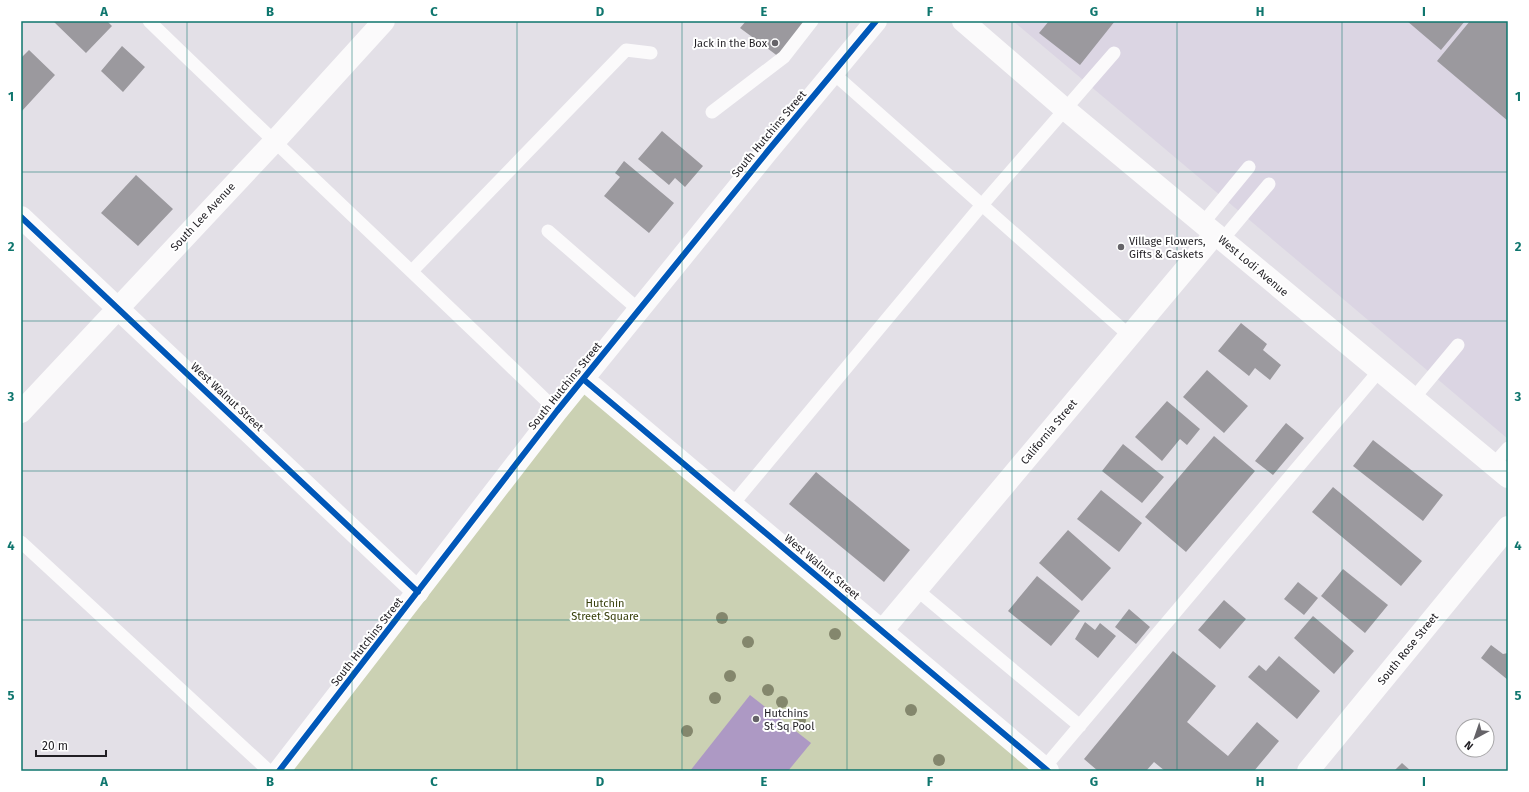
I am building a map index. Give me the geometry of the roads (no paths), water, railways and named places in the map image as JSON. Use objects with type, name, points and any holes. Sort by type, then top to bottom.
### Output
[{"type":"street","name":"South Lee Avenue","points":[[21,412],[274,142],[384,21]]},
{"type":"street","name":"South Hutchins Street","points":[[279,771],[557,411],[876,21]]},
{"type":"street","name":"West Lodi Avenue","points":[[963,21],[1066,110],[1501,471]]},
{"type":"street","name":"West Walnut Street","points":[[21,217],[418,592]]},
{"type":"street","name":"California Street","points":[[882,631],[1130,336],[1213,232]]},
{"type":"street","name":"West Walnut Street","points":[[583,379],[1046,770]]},
{"type":"street","name":"South Rose Street","points":[[1308,771],[1508,527]]},
{"type":"lane","points":[[149,21],[557,411]]},
{"type":"lane","points":[[712,112],[784,56],[812,21]]},
{"type":"lane","points":[[412,271],[626,50],[651,53]]},
{"type":"lane","points":[[732,505],[981,206],[1114,53]]},
{"type":"lane","points":[[833,73],[981,206],[1130,336]]},
{"type":"lane","points":[[1213,232],[1249,167]]},
{"type":"lane","points":[[1213,232],[1269,184]]},
{"type":"lane","points":[[548,231],[639,310]]},
{"type":"lane","points":[[1413,399],[1458,345]]},
{"type":"lane","points":[[1046,770],[1080,726],[1379,371]]},
{"type":"lane","points":[[1501,471],[1508,448]]},
{"type":"lane","points":[[21,542],[269,771]]},
{"type":"lane","points":[[917,590],[1080,726]]},
{"type":"place","name":"Jack in the Box","points":[[775,43]]},
{"type":"place","name":"Village Flowers, Gifts & Caskets","points":[[1121,247]]},
{"type":"place","name":"Hutchins St Sq Pool","points":[[756,719]]},
{"type":"park label","name":"Hutchin Street Square","points":[[605,609]]}]
